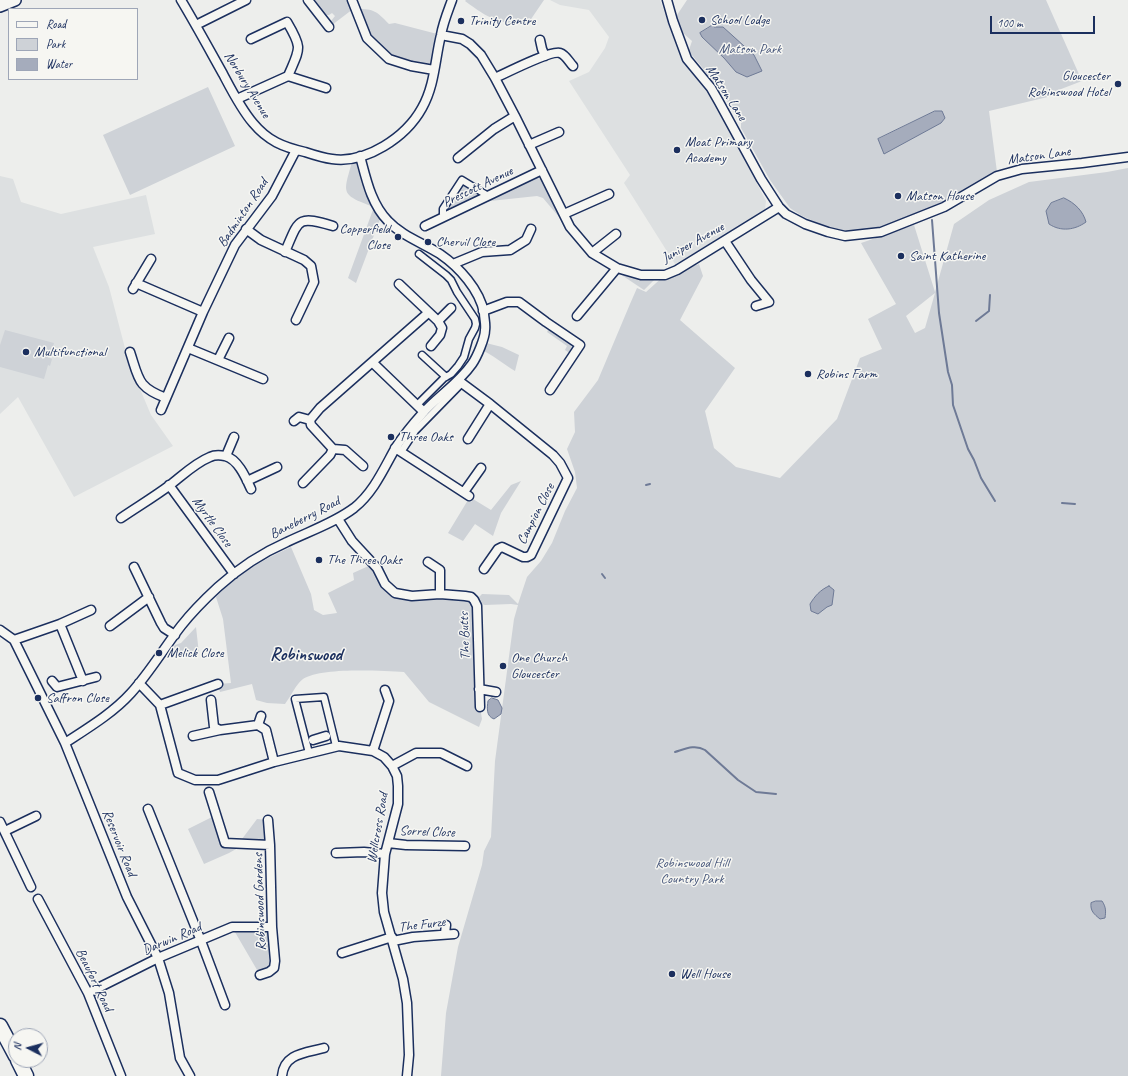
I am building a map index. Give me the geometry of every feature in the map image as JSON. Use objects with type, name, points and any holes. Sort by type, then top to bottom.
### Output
[{"type":"highway","points":[[0,1026],[8,1041]]},
{"type":"main road","points":[[0,6],[15,0]]},
{"type":"street","name":"Norbury Avenue","points":[[182,0],[237,98],[254,124],[273,142],[296,150],[332,159],[360,156],[394,139],[411,124],[428,97],[431,88],[441,35],[452,0]]},
{"type":"street","points":[[196,26],[246,0]]},
{"type":"street","points":[[308,0],[329,27]]},
{"type":"street","points":[[352,0],[367,38],[389,59],[411,66],[434,70]]},
{"type":"street","name":"Matson Lane","points":[[667,0],[674,25],[687,59],[711,88],[761,179],[779,207],[786,214],[805,224],[833,234],[845,236],[875,233],[913,220],[944,207],[997,176],[1006,173],[1022,169],[1128,157]]},
{"type":"street","points":[[251,39],[287,22],[299,44],[298,52],[288,76]]},
{"type":"street","name":"Juniper Avenue","points":[[441,35],[456,37],[470,44],[481,55],[515,116],[570,227],[592,253],[617,268],[641,275],[665,275],[677,270],[779,207]]},
{"type":"street","points":[[540,40],[545,56]]},
{"type":"street","points":[[495,78],[557,52],[562,53],[573,66]]},
{"type":"street","points":[[237,98],[288,76],[326,88]]},
{"type":"street","points":[[458,158],[494,129],[515,116]]},
{"type":"street","points":[[529,145],[558,132]]},
{"type":"street","name":"Badminton Road","points":[[161,410],[203,312],[235,245],[272,196],[296,150]]},
{"type":"street","name":"Baneberry Road","points":[[65,743],[99,720],[130,694],[140,683],[175,634],[204,600],[234,574],[276,547],[338,519],[356,506],[367,494],[424,412],[460,382],[473,363],[486,331],[483,311],[478,298],[470,284],[453,264],[440,254],[395,227],[387,220],[374,200],[360,156]]},
{"type":"street","name":"Prescott Avenue","points":[[425,226],[542,170]]},
{"type":"street","points":[[443,214],[443,209],[462,180],[484,194]]},
{"type":"street","points":[[564,214],[609,194]]},
{"type":"street","points":[[284,252],[295,228],[300,222],[309,219],[333,226]]},
{"type":"street","points":[[246,229],[261,240],[304,260],[311,266],[314,282],[296,320]]},
{"type":"street","points":[[453,264],[482,252],[510,250],[526,240],[531,230]]},
{"type":"street","points":[[592,253],[616,234]]},
{"type":"street","points":[[725,241],[754,279],[769,302],[756,306]]},
{"type":"street","points":[[417,405],[458,366],[464,357],[469,339],[475,328],[475,319],[457,292],[452,280],[420,254]]},
{"type":"street","points":[[151,259],[135,286],[203,312]]},
{"type":"street","points":[[577,316],[617,268]]},
{"type":"street","points":[[399,284],[438,321],[442,328],[440,335],[431,346]]},
{"type":"street","points":[[483,311],[507,302],[519,302],[580,345],[550,390]]},
{"type":"street","points":[[438,321],[451,308]]},
{"type":"street","points":[[310,420],[320,408],[373,363],[428,313]]},
{"type":"street","points":[[218,360],[229,338]]},
{"type":"street","points":[[188,348],[263,379]]},
{"type":"street","points":[[130,352],[140,381],[144,387],[152,393],[166,398]]},
{"type":"street","points":[[422,355],[446,377]]},
{"type":"street","points":[[373,363],[424,412]]},
{"type":"street","points":[[460,382],[398,450],[466,494],[481,468]]},
{"type":"street","name":"Campion Close","points":[[460,382],[490,404],[553,455],[560,463],[568,478],[531,555],[523,557],[502,547],[498,549],[484,569]]},
{"type":"street","points":[[468,439],[490,404]]},
{"type":"street","points":[[294,421],[299,417],[310,420]]},
{"type":"street","points":[[310,420],[311,425],[333,449],[345,450],[363,466]]},
{"type":"street","points":[[226,456],[234,437]]},
{"type":"street","points":[[303,483],[330,455],[333,449]]},
{"type":"street","points":[[122,519],[191,468],[212,456],[226,456],[232,460],[240,469],[250,489]]},
{"type":"street","points":[[247,481],[277,467]]},
{"type":"street","name":"Myrtle Close","points":[[169,485],[234,574]]},
{"type":"street","name":"The Butts","points":[[338,519],[352,541],[377,568],[385,584],[395,593],[412,596],[440,594],[459,595],[471,597],[474,600],[477,606],[480,707]]},
{"type":"street","points":[[428,562],[440,570],[440,594]]},
{"type":"street","points":[[134,567],[164,628],[175,634]]},
{"type":"street","points":[[110,626],[149,597]]},
{"type":"street","points":[[14,640],[60,624],[91,610]]},
{"type":"street","points":[[60,624],[83,682]]},
{"type":"street","name":"Reservoir Road","points":[[0,630],[14,640],[65,743],[127,897],[158,958],[169,993],[180,1058],[190,1076]]},
{"type":"street","points":[[52,681],[57,687],[83,682],[96,677]]},
{"type":"street","points":[[140,683],[160,705],[178,773],[195,780],[218,780],[274,762],[336,746],[373,751],[384,757],[392,766],[416,753],[441,753],[468,766]]},
{"type":"street","points":[[160,705],[218,684]]},
{"type":"street","points":[[479,689],[496,692]]},
{"type":"street","points":[[373,751],[389,701],[385,690]]},
{"type":"street","points":[[309,753],[295,699],[324,697],[336,746]]},
{"type":"street","points":[[211,700],[214,726],[220,730]]},
{"type":"street","points":[[258,725],[261,716]]},
{"type":"street","points":[[193,736],[220,730],[258,725],[266,730],[274,762]]},
{"type":"street","points":[[320,738],[324,750]]},
{"type":"street","name":"Wellcross Road","points":[[392,766],[397,776],[398,804],[385,854],[382,893],[384,912],[407,1003],[409,1055],[407,1076]]},
{"type":"street","name":"Robinswood Gardens","points":[[209,792],[225,843],[270,845],[272,927],[275,961],[274,968],[269,972],[260,975]]},
{"type":"street","points":[[148,809],[225,1005]]},
{"type":"street","points":[[4,831],[36,816]]},
{"type":"street","points":[[268,820],[270,845]]},
{"type":"street","points":[[0,822],[31,887]]},
{"type":"street","name":"Sorrel Close","points":[[388,843],[406,846],[465,846]]},
{"type":"street","points":[[336,853],[364,852],[385,854]]},
{"type":"street","name":"Beaufort Road","points":[[38,898],[88,993],[121,1076]]},
{"type":"street","name":"The Furze","points":[[342,953],[392,939],[450,934],[446,925]]},
{"type":"street","name":"Darwin Road","points":[[88,993],[158,958],[232,927],[272,927]]},
{"type":"street","points":[[282,1076],[285,1064],[290,1059],[299,1054],[324,1048]]},
{"type":"shaded area","name":"Moat Primary Academy","points":[[550,0],[660,0],[685,64],[715,103],[766,201],[765,209],[721,238],[675,264],[624,183],[630,175],[569,81],[589,72],[605,48],[609,37],[589,10],[560,5]]},
{"type":"shaded area","points":[[0,176],[13,179],[21,202],[61,214],[146,195],[155,234],[93,247],[109,287],[126,352],[140,389],[151,415],[173,446],[74,497],[18,397],[0,414]]},
{"type":"green space","points":[[315,0],[349,0],[353,9],[332,25],[331,21],[335,16],[332,13],[326,15]]},
{"type":"green space","points":[[544,0],[527,25],[508,23],[494,19],[473,7],[465,1]]},
{"type":"green space","name":"Matson Park","points":[[687,0],[1046,0],[1082,81],[1056,91],[1056,95],[989,111],[997,172],[943,206],[894,226],[851,233],[833,230],[802,216],[790,208],[770,180],[741,128],[741,122],[701,65],[691,54],[689,50],[692,41],[674,25],[673,21]]},
{"type":"green space","points":[[356,9],[371,10],[381,16],[389,24],[395,23],[441,35],[434,70],[389,59],[367,38]]},
{"type":"green space","points":[[208,87],[235,146],[130,195],[103,135]]},
{"type":"green space","points":[[360,156],[382,214],[356,283],[348,278],[374,207],[354,199],[347,191],[347,179],[353,158]]},
{"type":"green space","name":"Robinswood Hill Country Park","points":[[1128,168],[1128,1076],[441,1076],[446,1013],[458,947],[482,865],[484,851],[491,837],[495,761],[514,619],[518,605],[485,605],[477,599],[482,594],[509,595],[518,604],[527,577],[541,561],[552,543],[565,511],[577,488],[575,472],[567,449],[575,432],[574,412],[598,380],[637,288],[646,292],[665,275],[699,264],[703,276],[680,320],[735,368],[705,411],[714,448],[736,467],[780,478],[837,419],[860,358],[882,349],[868,319],[896,304],[861,243],[914,225],[935,292],[954,224],[989,200],[1029,182]],"holes":[[[935,293],[925,328],[915,333],[906,316]]]},
{"type":"green space","points":[[534,177],[544,180],[563,218],[559,217],[543,198],[537,196],[490,201],[468,209]]},
{"type":"green space","points":[[463,181],[482,194],[448,210],[447,205]]},
{"type":"green space","points":[[621,272],[657,277],[644,290],[620,274]]},
{"type":"green space","points":[[549,328],[571,344],[571,354],[565,350],[567,346],[547,332]]},
{"type":"green space","name":"Multifunctional","points":[[5,330],[54,343],[50,358],[52,359],[50,366],[48,365],[44,379],[0,367],[0,345]]},
{"type":"green space","points":[[482,342],[502,347],[519,355],[515,371],[493,356],[479,349]]},
{"type":"green space","points":[[521,481],[501,513],[493,536],[475,524],[463,541],[448,533],[468,500],[471,502],[473,499],[491,510],[511,485]]},
{"type":"green space","points":[[291,547],[311,594],[314,610],[323,615],[337,613],[328,593],[354,580],[353,573],[373,564],[395,593],[459,595],[474,600],[482,719],[479,727],[429,702],[404,672],[337,671],[312,675],[300,681],[285,704],[267,703],[256,700],[252,684],[220,692],[218,684],[231,683],[223,619],[216,597],[232,581],[250,568]]},
{"type":"green space","points":[[196,627],[199,654],[167,656],[175,645],[181,643]]},
{"type":"green space","points":[[216,815],[225,842],[239,843],[257,819],[268,820],[270,845],[245,844],[204,864],[188,829]]},
{"type":"green space","points":[[232,927],[272,927],[274,968],[260,975]]},
{"type":"water","points":[[713,25],[714,27],[723,27],[754,55],[762,71],[747,77],[736,72],[702,37],[700,33]]},
{"type":"water","points":[[935,111],[942,111],[945,118],[941,123],[884,154],[878,139]]},
{"type":"water","points":[[1064,198],[1072,202],[1078,208],[1083,214],[1086,222],[1077,227],[1068,229],[1054,227],[1049,224],[1046,211],[1051,203]]},
{"type":"water","points":[[829,586],[834,590],[832,605],[818,614],[811,611],[810,604],[814,598],[820,591]]},
{"type":"water","points":[[492,698],[498,700],[502,708],[501,714],[494,719],[488,714],[487,709],[488,701]]},
{"type":"water","points":[[1102,901],[1106,913],[1105,918],[1100,919],[1094,914],[1091,903]]},
{"type":"waterway","points":[[932,220],[939,313],[948,372],[952,385],[953,405],[968,449],[981,478],[995,501]]},
{"type":"waterway","points":[[976,321],[989,311],[990,295]]},
{"type":"waterway","points":[[646,485],[650,484]]},
{"type":"waterway","points":[[1062,503],[1075,504]]},
{"type":"waterway","points":[[602,574],[605,578]]},
{"type":"waterway","points":[[675,752],[690,748],[701,748],[738,780],[756,792],[776,794]]},
{"type":"place","name":"School Lodge","points":[[702,20]]},
{"type":"place","name":"Trinity Centre","points":[[461,21]]},
{"type":"place","name":"Gloucester Robinswood Hotel","points":[[1118,84]]},
{"type":"place","name":"Moat Primary Academy","points":[[677,150]]},
{"type":"place","name":"Matson House","points":[[898,196]]},
{"type":"place","name":"Copperfield Close","points":[[398,237]]},
{"type":"place","name":"Chervil Close","points":[[428,242]]},
{"type":"place","name":"Saint Katherine","points":[[901,256]]},
{"type":"place","name":"Multifunctional","points":[[26,352]]},
{"type":"place","name":"Robins Farm","points":[[808,374]]},
{"type":"place","name":"Three Oaks","points":[[391,437]]},
{"type":"place","name":"The Three Oaks","points":[[319,560]]},
{"type":"place","name":"Melick Close","points":[[159,653]]},
{"type":"place","name":"One Church Gloucester","points":[[503,666]]},
{"type":"place","name":"Saffron Close","points":[[38,698]]},
{"type":"place","name":"Well House","points":[[672,974]]},
{"type":"district","name":"Robinswood","points":[[306,655]]}]
